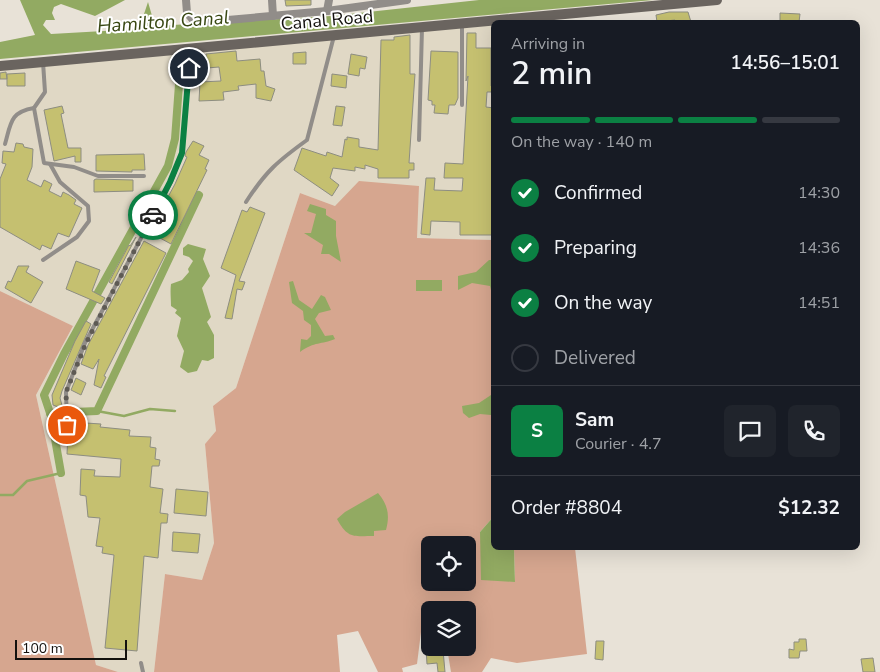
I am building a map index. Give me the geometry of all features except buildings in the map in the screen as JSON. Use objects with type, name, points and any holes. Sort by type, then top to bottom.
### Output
[{"type":"main road","name":"Canal Road","points":[[504,20],[717,0]]},
{"type":"main road","name":"Canal Road","points":[[0,66],[491,21]]},
{"type":"street","points":[[186,0],[186,13],[193,20],[205,22],[327,11],[407,0]]},
{"type":"street","points":[[272,0],[273,16]]},
{"type":"street","points":[[327,11],[328,0]]},
{"type":"lane","points":[[462,24],[462,105]]},
{"type":"lane","points":[[419,140],[422,28]]},
{"type":"lane","points":[[246,202],[264,175],[277,162],[307,140],[334,36]]},
{"type":"lane","points":[[67,425],[66,392],[86,343],[170,182],[182,153],[190,49]]},
{"type":"lane","points":[[43,62],[45,92],[34,108],[44,163],[74,166],[98,176],[144,176]]},
{"type":"lane","points":[[5,144],[12,118],[21,110],[34,108]]},
{"type":"lane","points":[[43,260],[77,236],[90,220],[88,206],[60,182],[50,164]]},
{"type":"lane","points":[[141,663],[142,672]]},
{"type":"shaded area","points":[[20,0],[125,0],[95,16],[61,4],[54,7],[52,13],[55,20],[46,20],[43,25],[51,34],[139,29],[148,2],[155,26],[331,16],[479,0],[653,0],[0,59],[0,42],[35,35]]},
{"type":"shaded area","points":[[491,25],[491,240],[416,238],[419,186],[335,206],[300,193],[236,388],[213,406],[216,432],[205,444],[214,543],[202,580],[165,574],[154,672],[118,672],[96,665],[36,395],[73,326],[0,291],[0,69]]},
{"type":"shaded area","points":[[359,181],[419,186],[417,238],[491,240],[491,519],[480,532],[515,582],[514,550],[575,550],[587,654],[517,663],[491,658],[482,672],[451,672],[448,656],[476,656],[476,601],[421,601],[421,632],[417,664],[402,668],[403,672],[378,672],[358,631],[337,635],[340,672],[154,672],[165,574],[202,580],[214,543],[205,444],[216,431],[213,406],[236,388],[300,193],[335,206]]},
{"type":"shaded area","points":[[310,204],[326,209],[326,215],[336,221],[336,236],[341,262],[329,254],[321,254],[323,245],[304,233],[311,233],[316,214],[307,211]]},
{"type":"shaded area","points":[[188,244],[206,249],[203,259],[210,276],[202,288],[211,317],[207,322],[214,335],[214,358],[208,361],[202,360],[197,371],[188,373],[180,367],[184,351],[177,336],[181,318],[175,313],[177,310],[171,306],[171,284],[182,280],[189,272],[188,269],[193,261],[183,255],[183,248]]},
{"type":"shaded area","points":[[491,260],[491,290],[490,286],[472,283],[458,290],[458,276],[476,272]]},
{"type":"shaded area","points":[[416,280],[442,280],[442,291],[416,291]]},
{"type":"shaded area","points":[[293,281],[299,300],[312,309],[321,295],[325,297],[331,310],[319,313],[315,319],[325,336],[333,335],[335,339],[310,346],[300,352],[301,339],[307,340],[311,336],[311,325],[304,320],[303,311],[292,303],[289,282]]},
{"type":"shaded area","points":[[0,291],[73,326],[36,395],[96,665],[118,672],[0,672]]},
{"type":"shaded area","points":[[491,395],[491,415],[480,414],[469,418],[463,413],[462,406],[479,403]]},
{"type":"shaded area","points":[[378,493],[387,510],[386,530],[374,531],[374,536],[356,536],[344,530],[337,519],[345,512]]},
{"type":"shaded area","points":[[491,519],[491,550],[514,550],[515,582],[481,580],[480,532]]},
{"type":"waterway","points":[[61,473],[51,416],[44,395],[64,354],[168,166],[175,139],[181,57]]},
{"type":"waterway","points":[[74,412],[97,411],[199,195]]},
{"type":"waterway","points":[[97,411],[124,416],[150,409],[175,411]]},
{"type":"waterway","points":[[50,413],[62,413]]},
{"type":"waterway","points":[[0,495],[13,495],[27,481],[61,473]]},
{"type":"way so far","points":[[67,425],[66,392],[86,343],[153,215]]},
{"type":"route","points":[[153,215],[182,153],[189,68]]},
{"type":"water label","name":"Hamilton Canal","points":[[163,21]]}]
